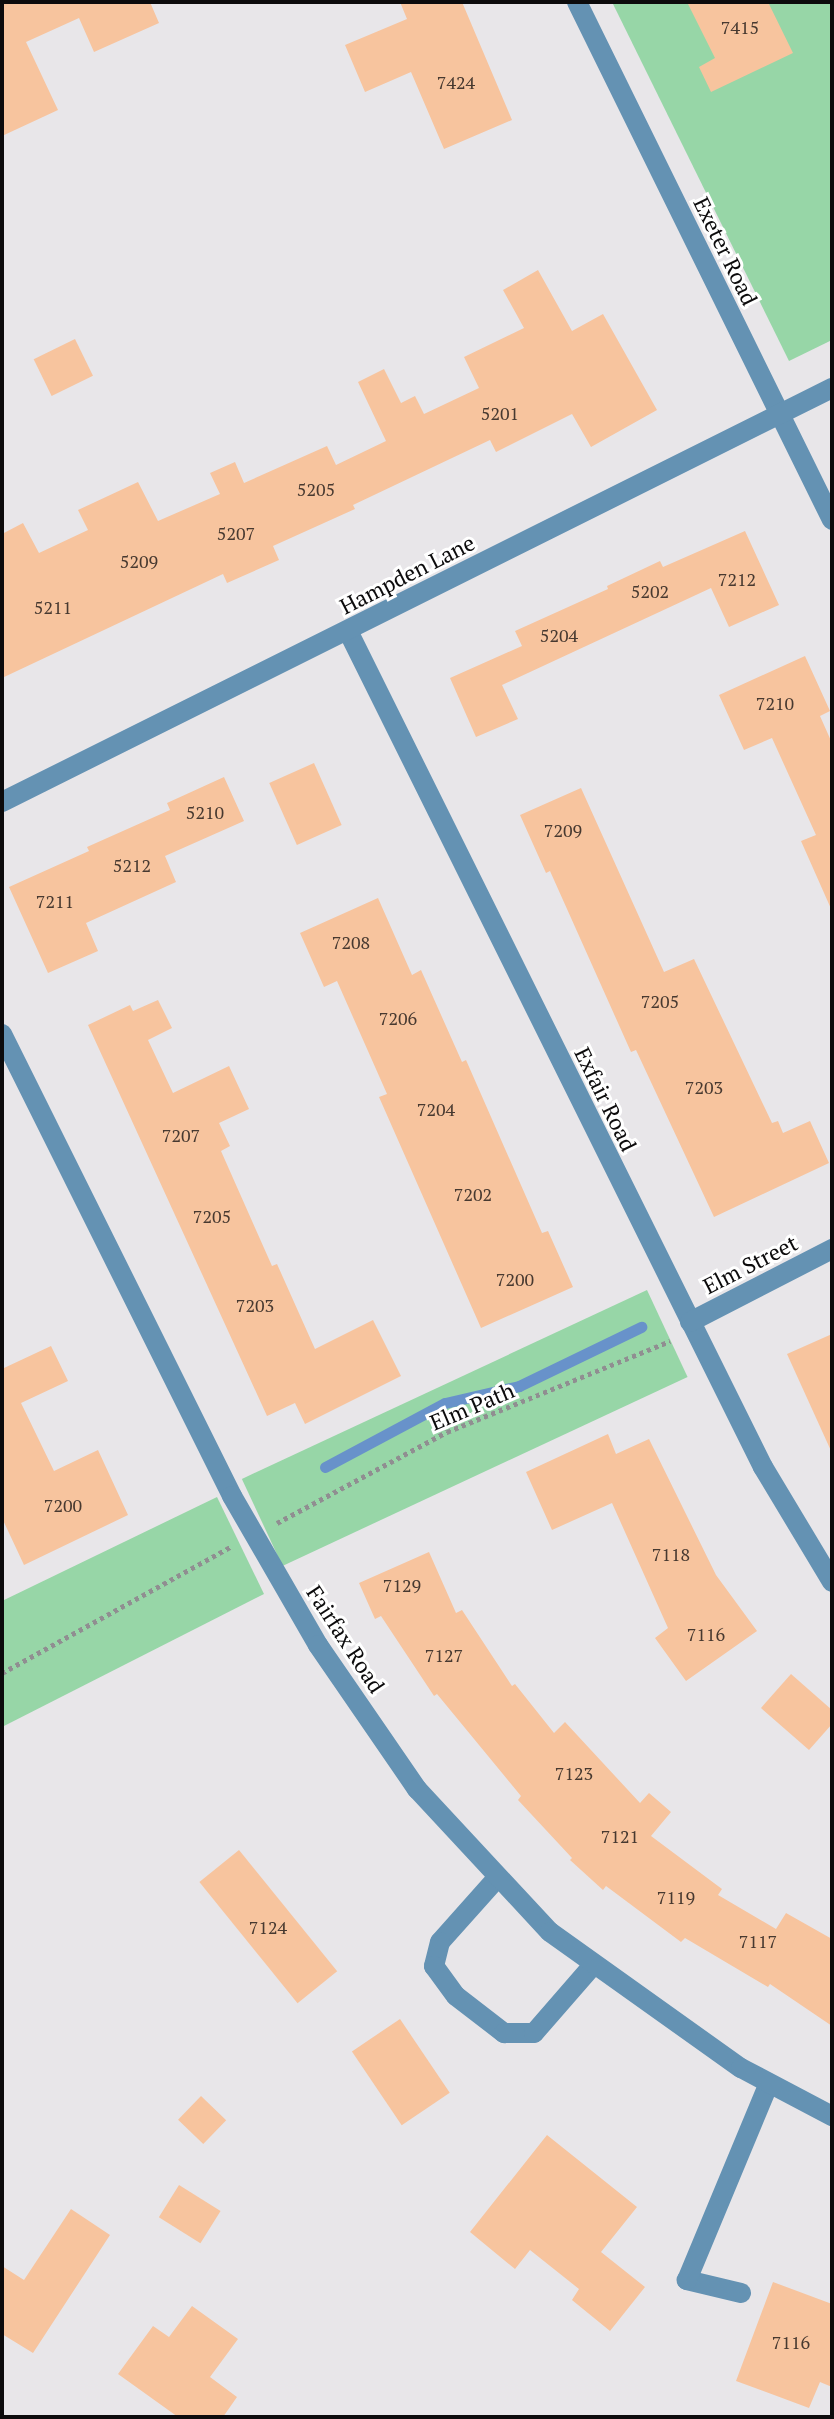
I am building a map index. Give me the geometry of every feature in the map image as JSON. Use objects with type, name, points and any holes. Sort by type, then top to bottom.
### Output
[{"type":"street","name":"Exeter Road","points":[[577,2],[832,520]]},
{"type":"street","name":"Hampden Lane","points":[[2,802],[832,388]]},
{"type":"street","name":"Exfair Road","points":[[348,631],[763,1467],[832,1582]]},
{"type":"street","name":"Fairfax Road","points":[[2,1034],[232,1496],[318,1645],[417,1789],[550,1932],[741,2068],[832,2116]]},
{"type":"street","name":"Elm Street","points":[[690,1322],[832,1249]]},
{"type":"street","points":[[498,1877],[440,1942],[434,1966],[456,1996],[504,2033],[534,2033],[594,1964]]},
{"type":"street","points":[[741,2293],[687,2280],[769,2083]]},
{"type":"path","name":"Elm Path","points":[[270,1527],[447,1432],[670,1341],[690,1322]]},
{"type":"path","points":[[2,1673],[238,1542]]},
{"type":"green space","points":[[612,2],[832,2],[832,340],[789,361]]},
{"type":"green space","points":[[647,1290],[688,1377],[282,1566],[242,1479]]},
{"type":"green space","points":[[217,1497],[264,1594],[2,1727],[2,1601]]},
{"type":"building","points":[[2,2],[150,2],[159,23],[94,52],[79,18],[26,42],[58,110],[2,136]]},
{"type":"building","points":[[400,2],[462,2],[512,120],[444,149],[411,72],[365,92],[345,45],[407,19]]},
{"type":"building","points":[[687,2],[768,2],[793,53],[711,92],[699,67],[715,58]]},
{"type":"building","points":[[538,270],[572,331],[603,314],[657,410],[591,447],[572,414],[496,452],[490,440],[353,505],[355,509],[273,546],[279,560],[227,583],[223,574],[2,678],[2,534],[23,523],[39,553],[88,530],[78,510],[138,482],[158,521],[220,494],[210,473],[235,462],[244,483],[327,446],[336,465],[386,441],[358,382],[384,369],[401,403],[415,396],[424,414],[479,388],[464,357],[524,328],[503,290]]},
{"type":"building","points":[[75,339],[93,376],[52,396],[34,359]]},
{"type":"building","points":[[745,531],[779,605],[729,627],[711,588],[502,685],[518,719],[476,737],[450,678],[522,646],[515,631],[608,589],[607,586],[660,561],[663,567]]},
{"type":"building","points":[[805,656],[830,711],[820,716],[832,743],[832,911],[801,841],[816,835],[772,738],[744,750],[719,695]]},
{"type":"building","points":[[314,763],[342,825],[297,845],[269,783]]},
{"type":"building","points":[[224,777],[244,821],[165,856],[176,882],[86,923],[98,951],[48,973],[9,887],[89,851],[87,847],[170,810],[167,803]]},
{"type":"building","points":[[581,788],[664,972],[694,959],[772,1123],[778,1121],[783,1133],[810,1121],[829,1163],[714,1217],[636,1050],[631,1052],[550,871],[546,873],[520,815]]},
{"type":"building","points":[[378,898],[412,975],[421,970],[462,1062],[466,1060],[542,1233],[548,1231],[573,1287],[481,1328],[379,1097],[387,1094],[337,981],[324,987],[300,933]]},
{"type":"building","points":[[158,1000],[172,1028],[148,1040],[173,1093],[229,1066],[249,1109],[219,1123],[230,1146],[221,1151],[272,1266],[277,1264],[315,1349],[373,1320],[401,1376],[305,1424],[295,1403],[267,1416],[88,1025],[130,1005],[133,1011]]},
{"type":"building","points":[[832,1334],[832,1453],[787,1354]]},
{"type":"building","points":[[51,1346],[68,1381],[21,1403],[54,1471],[98,1450],[128,1515],[24,1565],[2,1518],[2,1364],[4,1368]]},
{"type":"building","points":[[608,1434],[616,1454],[649,1439],[716,1575],[757,1631],[686,1681],[655,1638],[668,1628],[612,1503],[552,1530],[526,1472]]},
{"type":"building","points":[[429,1552],[456,1613],[462,1610],[512,1686],[515,1684],[554,1733],[565,1722],[640,1803],[649,1793],[671,1812],[651,1836],[722,1889],[718,1895],[776,1929],[786,1913],[832,1939],[832,2026],[770,1984],[768,1987],[685,1938],[681,1942],[606,1886],[603,1890],[570,1860],[572,1858],[518,1800],[521,1796],[437,1694],[434,1696],[381,1616],[375,1619],[359,1583]]},
{"type":"building","points":[[791,1674],[832,1710],[832,1724],[809,1750],[761,1708]]},
{"type":"building","points":[[239,1850],[337,1971],[298,2003],[199,1882]]},
{"type":"building","points":[[400,2019],[450,2093],[402,2125],[352,2051]]},
{"type":"building","points":[[201,2096],[226,2120],[203,2144],[178,2120]]},
{"type":"building","points":[[547,2135],[637,2207],[601,2252],[645,2287],[610,2331],[572,2300],[579,2289],[530,2250],[515,2269],[470,2232]]},
{"type":"building","points":[[179,2185],[221,2211],[200,2243],[159,2217]]},
{"type":"building","points":[[71,2209],[110,2235],[33,2353],[2,2334],[2,2266],[24,2280]]},
{"type":"building","points":[[773,2282],[832,2304],[832,2387],[820,2382],[809,2408],[736,2381]]},
{"type":"building","points":[[192,2306],[238,2339],[210,2377],[237,2397],[223,2417],[178,2417],[118,2374],[153,2326],[169,2337]]},
{"type":"waterway","points":[[325,1467],[445,1403],[519,1386],[641,1327]]}]
